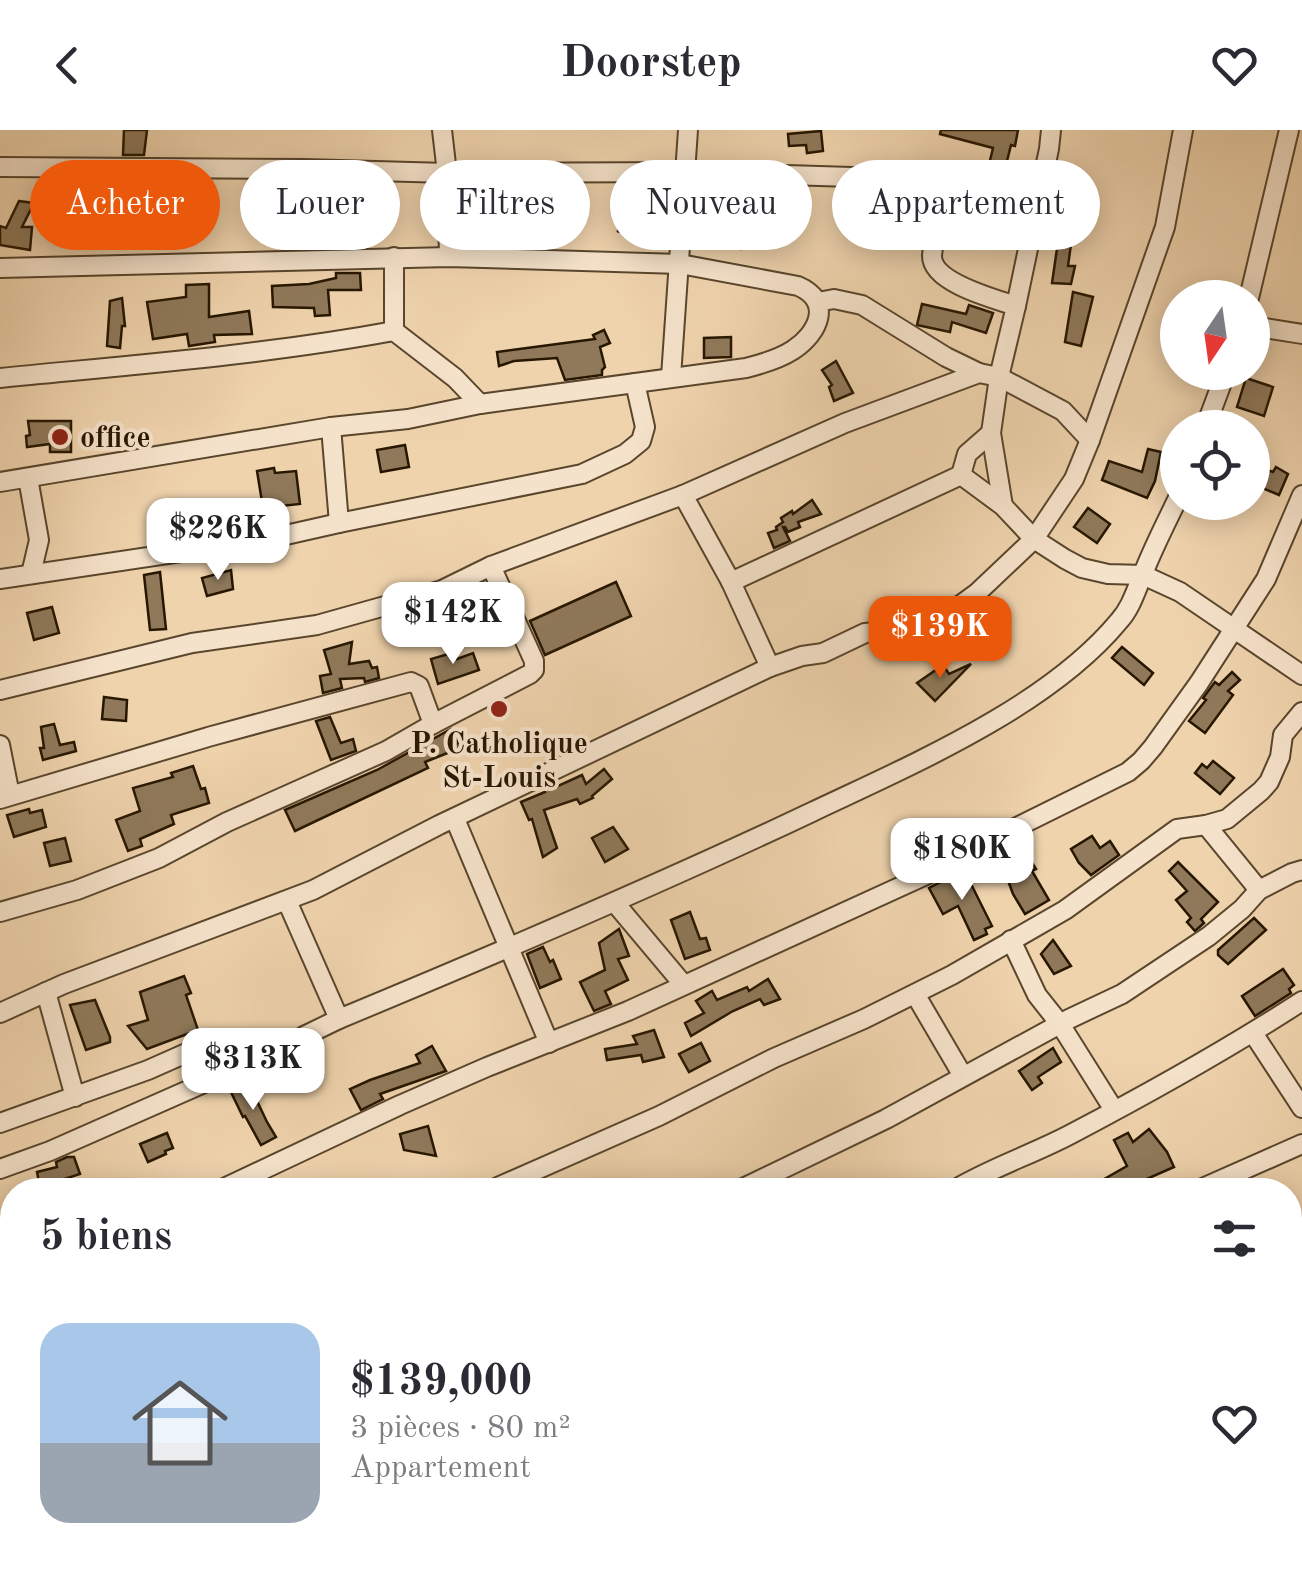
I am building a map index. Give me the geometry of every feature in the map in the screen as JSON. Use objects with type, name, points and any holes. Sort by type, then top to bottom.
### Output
[{"type":"street","points":[[442,130],[445,160]]},
{"type":"street","points":[[687,160],[688,130]]},
{"type":"street","points":[[1003,506],[991,433],[1051,130]]},
{"type":"street","points":[[0,1014],[46,992],[313,890],[770,667],[823,653],[866,633],[894,630],[914,635],[928,631],[978,593],[1034,540],[1074,479],[1165,227],[1183,130]]},
{"type":"street","points":[[1254,280],[1289,130]]},
{"type":"street","points":[[0,167],[420,172]]},
{"type":"street","points":[[812,176],[852,177],[951,192],[953,197],[932,255],[936,270],[970,290],[1016,306]]},
{"type":"street","points":[[449,250],[449,257]]},
{"type":"street","points":[[671,377],[681,250]]},
{"type":"street","points":[[394,257],[394,331]]},
{"type":"street","points":[[0,268],[394,257],[680,264],[798,286],[818,302],[818,317],[810,334],[792,351],[760,365],[480,404],[408,419],[331,427],[0,482]]},
{"type":"street","points":[[818,302],[834,299],[862,305],[946,357],[980,373],[1000,377],[1063,411],[1090,440]]},
{"type":"street","points":[[1270,329],[1302,334]]},
{"type":"street","points":[[0,378],[175,361],[394,331],[455,378],[480,404]]},
{"type":"street","points":[[0,690],[192,643],[317,625],[442,590],[491,566],[683,495],[845,423],[980,373]]},
{"type":"street","points":[[0,580],[268,539],[582,474],[638,445],[644,436],[635,384]]},
{"type":"street","points":[[331,427],[339,522]]},
{"type":"street","points":[[732,582],[960,475],[967,454],[991,433]]},
{"type":"street","points":[[960,475],[1003,506],[1034,540],[1082,568],[1142,575],[1180,592],[1302,676]]},
{"type":"street","points":[[28,478],[39,540],[30,574]]},
{"type":"street","points":[[683,495],[732,582],[770,667]]},
{"type":"street","points":[[246,1178],[950,864],[1128,772],[1153,747],[1266,580],[1302,495]]},
{"type":"street","points":[[0,1169],[211,1080],[248,1071],[338,1019],[615,903],[921,761],[1048,685],[1119,622],[1168,520]]},
{"type":"street","points":[[0,912],[77,890],[159,858],[228,822],[386,751],[534,670],[534,661],[491,566]]},
{"type":"street","points":[[0,745],[5,797],[411,682],[419,686],[433,724]]},
{"type":"street","points":[[518,1178],[915,994],[1065,910],[1178,830],[1227,818],[1261,791],[1280,757],[1283,735],[1302,712]]},
{"type":"street","points":[[454,819],[548,1043]]},
{"type":"street","points":[[1206,826],[1259,890]]},
{"type":"street","points":[[764,1178],[886,1119],[1113,999],[1209,936],[1259,890],[1302,870]]},
{"type":"street","points":[[287,901],[338,1019]]},
{"type":"street","points":[[615,903],[684,984]]},
{"type":"street","points":[[1011,940],[1037,994],[1114,1110]]},
{"type":"street","points":[[46,992],[75,1097]]},
{"type":"street","points":[[915,994],[964,1076]]},
{"type":"street","points":[[973,1178],[1069,1135],[1160,1087],[1302,1001]]},
{"type":"street","points":[[1254,1032],[1302,1108]]},
{"type":"street","points":[[0,1123],[200,1048],[207,1049],[210,1056],[211,1080]]},
{"type":"street","points":[[1225,1178],[1302,1144]]},
{"type":"building","points":[[124,130],[147,130],[144,155],[123,155]]},
{"type":"building","points":[[941,130],[1018,130],[1007,160],[990,160],[993,148],[940,134]]},
{"type":"building","points":[[821,131],[823,151],[807,153],[806,145],[789,146],[788,134]]},
{"type":"building","points":[[19,201],[30,202],[22,227],[30,227],[30,250],[0,245],[0,226],[6,228]]},
{"type":"building","points":[[1057,250],[1070,250],[1068,266],[1075,266],[1071,284],[1052,283]]},
{"type":"building","points":[[336,273],[360,273],[361,290],[328,290],[330,315],[315,316],[314,308],[273,307],[272,286],[309,284],[336,278]]},
{"type":"building","points":[[209,284],[209,317],[249,311],[252,334],[214,335],[215,342],[189,346],[187,334],[153,339],[147,302],[186,297],[186,285]]},
{"type":"building","points":[[1073,292],[1093,297],[1081,346],[1065,342]]},
{"type":"building","points":[[122,298],[125,326],[120,348],[107,346],[110,301]]},
{"type":"building","points":[[922,304],[966,314],[969,305],[993,313],[986,333],[952,322],[950,332],[917,325]]},
{"type":"building","points":[[604,330],[610,343],[600,347],[605,367],[602,375],[565,380],[557,358],[499,366],[497,352],[595,339],[593,335]]},
{"type":"building","points":[[731,337],[731,357],[704,358],[704,338]]},
{"type":"building","points":[[836,361],[853,393],[834,401],[829,387],[832,385],[822,370]]},
{"type":"building","points":[[1273,387],[1266,410],[1237,407],[1242,390]]},
{"type":"building","points":[[28,421],[71,421],[71,452],[50,452],[50,444],[27,447]]},
{"type":"building","points":[[405,445],[409,467],[381,472],[377,450]]},
{"type":"building","points":[[1148,449],[1160,452],[1155,481],[1147,498],[1102,480],[1109,461],[1142,472]]},
{"type":"building","points":[[1276,467],[1288,474],[1279,495],[1270,491],[1270,471]]},
{"type":"building","points":[[274,468],[275,473],[296,471],[300,504],[263,508],[257,471]]},
{"type":"building","points":[[812,500],[821,514],[798,522],[800,527],[788,532],[783,527],[790,541],[774,548],[768,533],[777,530],[783,522],[781,518]]},
{"type":"building","points":[[1088,508],[1110,524],[1097,543],[1074,527]]},
{"type":"building","points":[[231,570],[233,589],[207,596],[202,578]]},
{"type":"building","points":[[160,572],[166,629],[150,630],[144,575]]},
{"type":"building","points":[[616,582],[631,616],[545,655],[530,621]]},
{"type":"building","points":[[52,607],[59,633],[34,640],[27,613]]},
{"type":"building","points":[[352,642],[349,664],[369,661],[372,668],[377,667],[379,678],[365,682],[364,678],[340,679],[342,688],[323,693],[320,676],[331,674],[324,650]]},
{"type":"building","points":[[1122,647],[1153,673],[1144,685],[1112,658]]},
{"type":"building","points":[[455,652],[457,659],[473,653],[479,670],[438,684],[431,659]]},
{"type":"building","points":[[971,664],[935,701],[917,683],[943,665],[949,674]]},
{"type":"building","points":[[1232,672],[1240,680],[1228,691],[1233,695],[1205,733],[1189,721],[1215,682],[1219,685]]},
{"type":"building","points":[[104,697],[127,700],[126,721],[102,719]]},
{"type":"building","points":[[330,717],[341,743],[353,739],[356,751],[331,760],[316,721]]},
{"type":"building","points":[[54,724],[60,745],[74,742],[76,751],[43,760],[41,727]]},
{"type":"building","points":[[451,729],[460,748],[425,762],[428,768],[295,831],[285,810],[377,770]]},
{"type":"building","points":[[1213,761],[1234,778],[1220,794],[1195,773],[1202,764],[1207,768]]},
{"type":"building","points":[[193,766],[209,803],[171,815],[174,824],[140,839],[142,846],[128,851],[116,820],[140,811],[133,788],[173,777],[171,773]]},
{"type":"building","points":[[604,769],[612,779],[593,798],[544,810],[557,848],[543,857],[532,819],[529,820],[521,802],[554,784],[556,787],[582,775],[586,784]]},
{"type":"building","points":[[29,809],[30,813],[42,810],[46,827],[14,837],[7,815]]},
{"type":"building","points":[[613,827],[628,849],[605,862],[592,838]]},
{"type":"building","points":[[1092,836],[1100,848],[1110,841],[1119,855],[1091,875],[1071,849]]},
{"type":"building","points":[[65,838],[71,861],[50,866],[44,843]]},
{"type":"building","points":[[1021,845],[1049,900],[1025,914],[1000,859]]},
{"type":"building","points":[[1178,862],[1218,902],[1195,931],[1187,922],[1191,918],[1176,900],[1187,891],[1169,871]]},
{"type":"building","points":[[964,870],[992,926],[985,929],[987,934],[974,940],[958,906],[943,914],[929,888]]},
{"type":"building","points":[[690,912],[700,939],[706,938],[710,950],[685,959],[671,920]]},
{"type":"building","points":[[1254,918],[1266,930],[1228,964],[1218,950]]},
{"type":"building","points":[[619,929],[629,956],[618,959],[628,980],[605,991],[611,1004],[594,1011],[580,982],[605,970],[599,943]]},
{"type":"building","points":[[1053,940],[1071,966],[1054,974],[1041,954]]},
{"type":"building","points":[[543,947],[561,979],[540,988],[527,954]]},
{"type":"building","points":[[1283,969],[1294,985],[1289,989],[1291,993],[1255,1016],[1242,996]]},
{"type":"building","points":[[184,976],[198,1030],[147,1049],[128,1026],[148,1020],[140,992]]},
{"type":"building","points":[[768,979],[780,999],[764,1005],[760,999],[691,1036],[685,1023],[704,1013],[696,1001],[712,991],[717,1000],[747,987],[749,991]]},
{"type":"building","points":[[95,1000],[110,1042],[86,1050],[70,1005]]},
{"type":"building","points":[[654,1030],[664,1057],[643,1062],[641,1055],[607,1060],[605,1049],[637,1044],[633,1036]]},
{"type":"building","points":[[701,1043],[710,1061],[689,1072],[679,1054]]},
{"type":"building","points":[[432,1046],[446,1071],[380,1094],[383,1099],[361,1110],[350,1089],[420,1063],[416,1055]]},
{"type":"building","points":[[1053,1048],[1061,1062],[1038,1077],[1042,1083],[1032,1090],[1019,1071]]},
{"type":"building","points":[[249,1084],[276,1137],[261,1145],[230,1090]]},
{"type":"building","points":[[428,1126],[436,1156],[404,1150],[400,1134]]},
{"type":"building","points":[[1149,1129],[1174,1167],[1149,1178],[1106,1178],[1127,1166],[1114,1140],[1128,1133],[1133,1142]]},
{"type":"building","points":[[167,1133],[173,1148],[148,1162],[140,1144]]},
{"type":"building","points":[[74,1157],[80,1174],[38,1178],[37,1172],[57,1167],[56,1162]]},
{"type":"place","name":"office","points":[[60,437]]},
{"type":"place","name":"P. Catholique St-Louis","points":[[499,709]]}]
